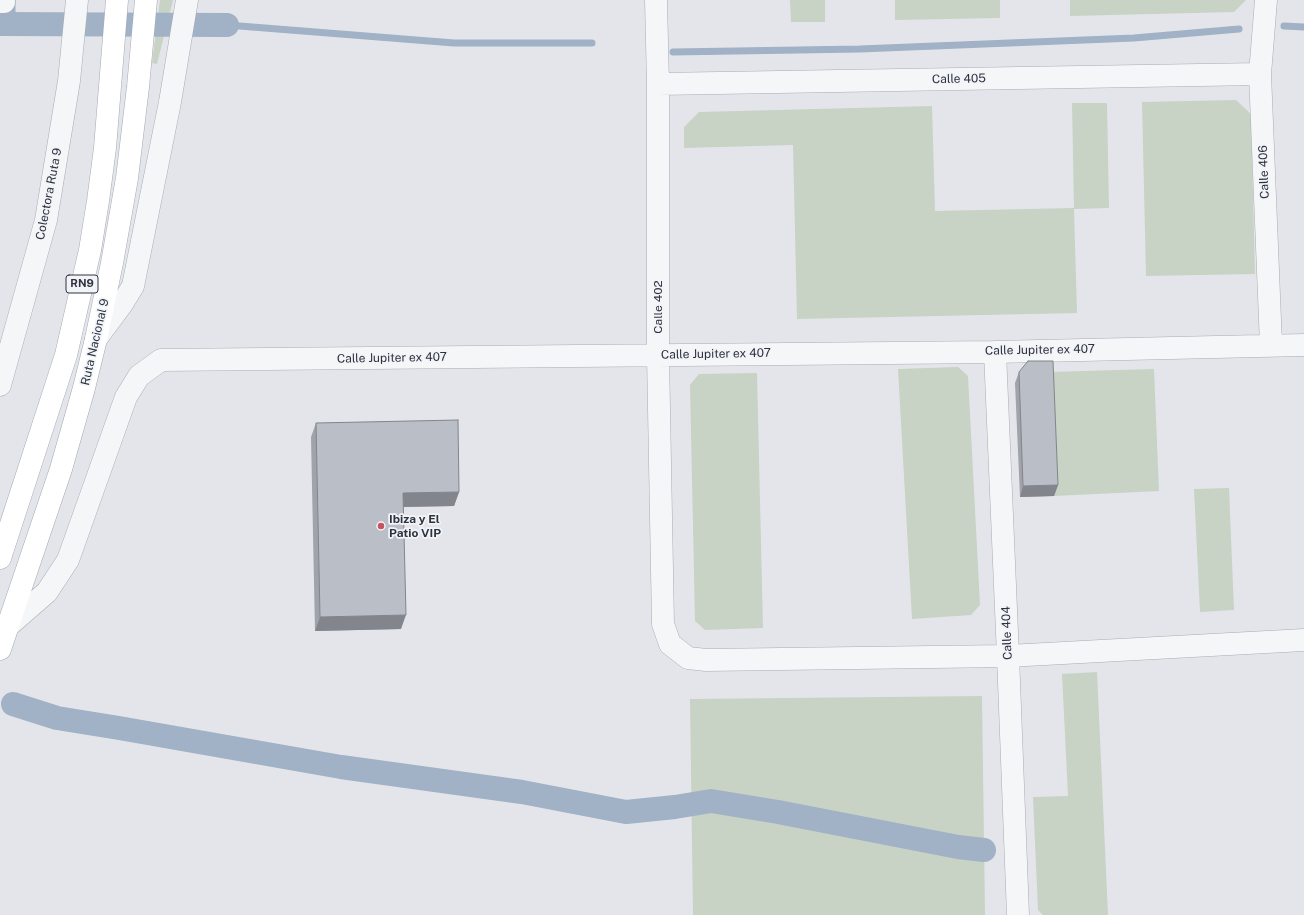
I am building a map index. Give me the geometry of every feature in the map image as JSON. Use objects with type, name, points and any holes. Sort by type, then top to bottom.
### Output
[{"type":"main road","name":"RN9","points":[[0,558],[66,356],[90,250],[105,148],[117,0]]},
{"type":"main road","name":"Ruta Nacional 9","points":[[0,650],[61,469],[96,339],[114,256],[127,178],[138,87],[146,0]]},
{"type":"street","name":"Colectora Ruta 9","points":[[0,384],[46,220],[68,81],[76,0]]},
{"type":"street","points":[[96,339],[122,304],[133,286],[170,102],[187,0]]},
{"type":"street","name":"Calle 402","points":[[656,0],[658,84],[658,355],[663,624],[670,644],[688,658],[706,660],[1008,656],[1304,640]]},
{"type":"street","name":"Calle 406","points":[[1266,0],[1260,74],[1271,345]]},
{"type":"street","name":"Calle 405","points":[[658,84],[1260,74]]},
{"type":"street","name":"Calle Jupiter ex 407","points":[[8,626],[47,592],[68,560],[126,397],[139,376],[161,360],[995,352],[1304,345]]},
{"type":"street","name":"Calle 404","points":[[995,352],[1018,915]]},
{"type":"green space","points":[[160,0],[173,0],[157,64],[152,63]]},
{"type":"green space","points":[[790,0],[825,0],[825,22],[791,22]]},
{"type":"green space","points":[[895,0],[1000,0],[1000,18],[895,20]]},
{"type":"green space","points":[[1070,0],[1246,0],[1234,12],[1070,16]]},
{"type":"green space","points":[[1236,100],[1251,114],[1255,274],[1146,276],[1142,102]]},
{"type":"green space","points":[[1072,103],[1107,103],[1109,208],[1074,209],[1077,313],[797,319],[793,145],[684,148],[684,127],[699,112],[932,106],[935,211],[1074,208]]},
{"type":"green space","points":[[958,367],[968,376],[980,605],[971,615],[912,619],[898,369]]},
{"type":"green space","points":[[1154,369],[1159,491],[1054,496],[1049,372]]},
{"type":"green space","points":[[757,373],[763,628],[705,630],[695,621],[690,385],[699,374]]},
{"type":"green space","points":[[1229,488],[1234,610],[1200,612],[1194,489]]},
{"type":"green space","points":[[1097,672],[1108,915],[1043,915],[1038,910],[1033,797],[1068,796],[1062,674]]},
{"type":"green space","points":[[982,696],[985,915],[693,915],[690,699]]},
{"type":"building","points":[[1028,361],[1053,361],[1058,485],[1023,486],[1019,372]]},
{"type":"building","points":[[458,420],[459,492],[403,493],[406,615],[320,617],[316,423]]},
{"type":"waterway","points":[[12,0],[12,24]]},
{"type":"waterway","points":[[0,24],[227,25]]},
{"type":"waterway","points":[[227,25],[454,43],[592,43]]},
{"type":"waterway","points":[[1284,26],[1304,27]]},
{"type":"waterway","points":[[673,52],[860,49],[1134,38],[1239,29]]},
{"type":"waterway","points":[[13,704],[57,718],[341,767],[522,792],[626,812],[675,807],[711,801],[778,812],[958,847],[984,850]]},
{"type":"place","name":"Ibiza y El Patio VIP","points":[[381,526]]}]
